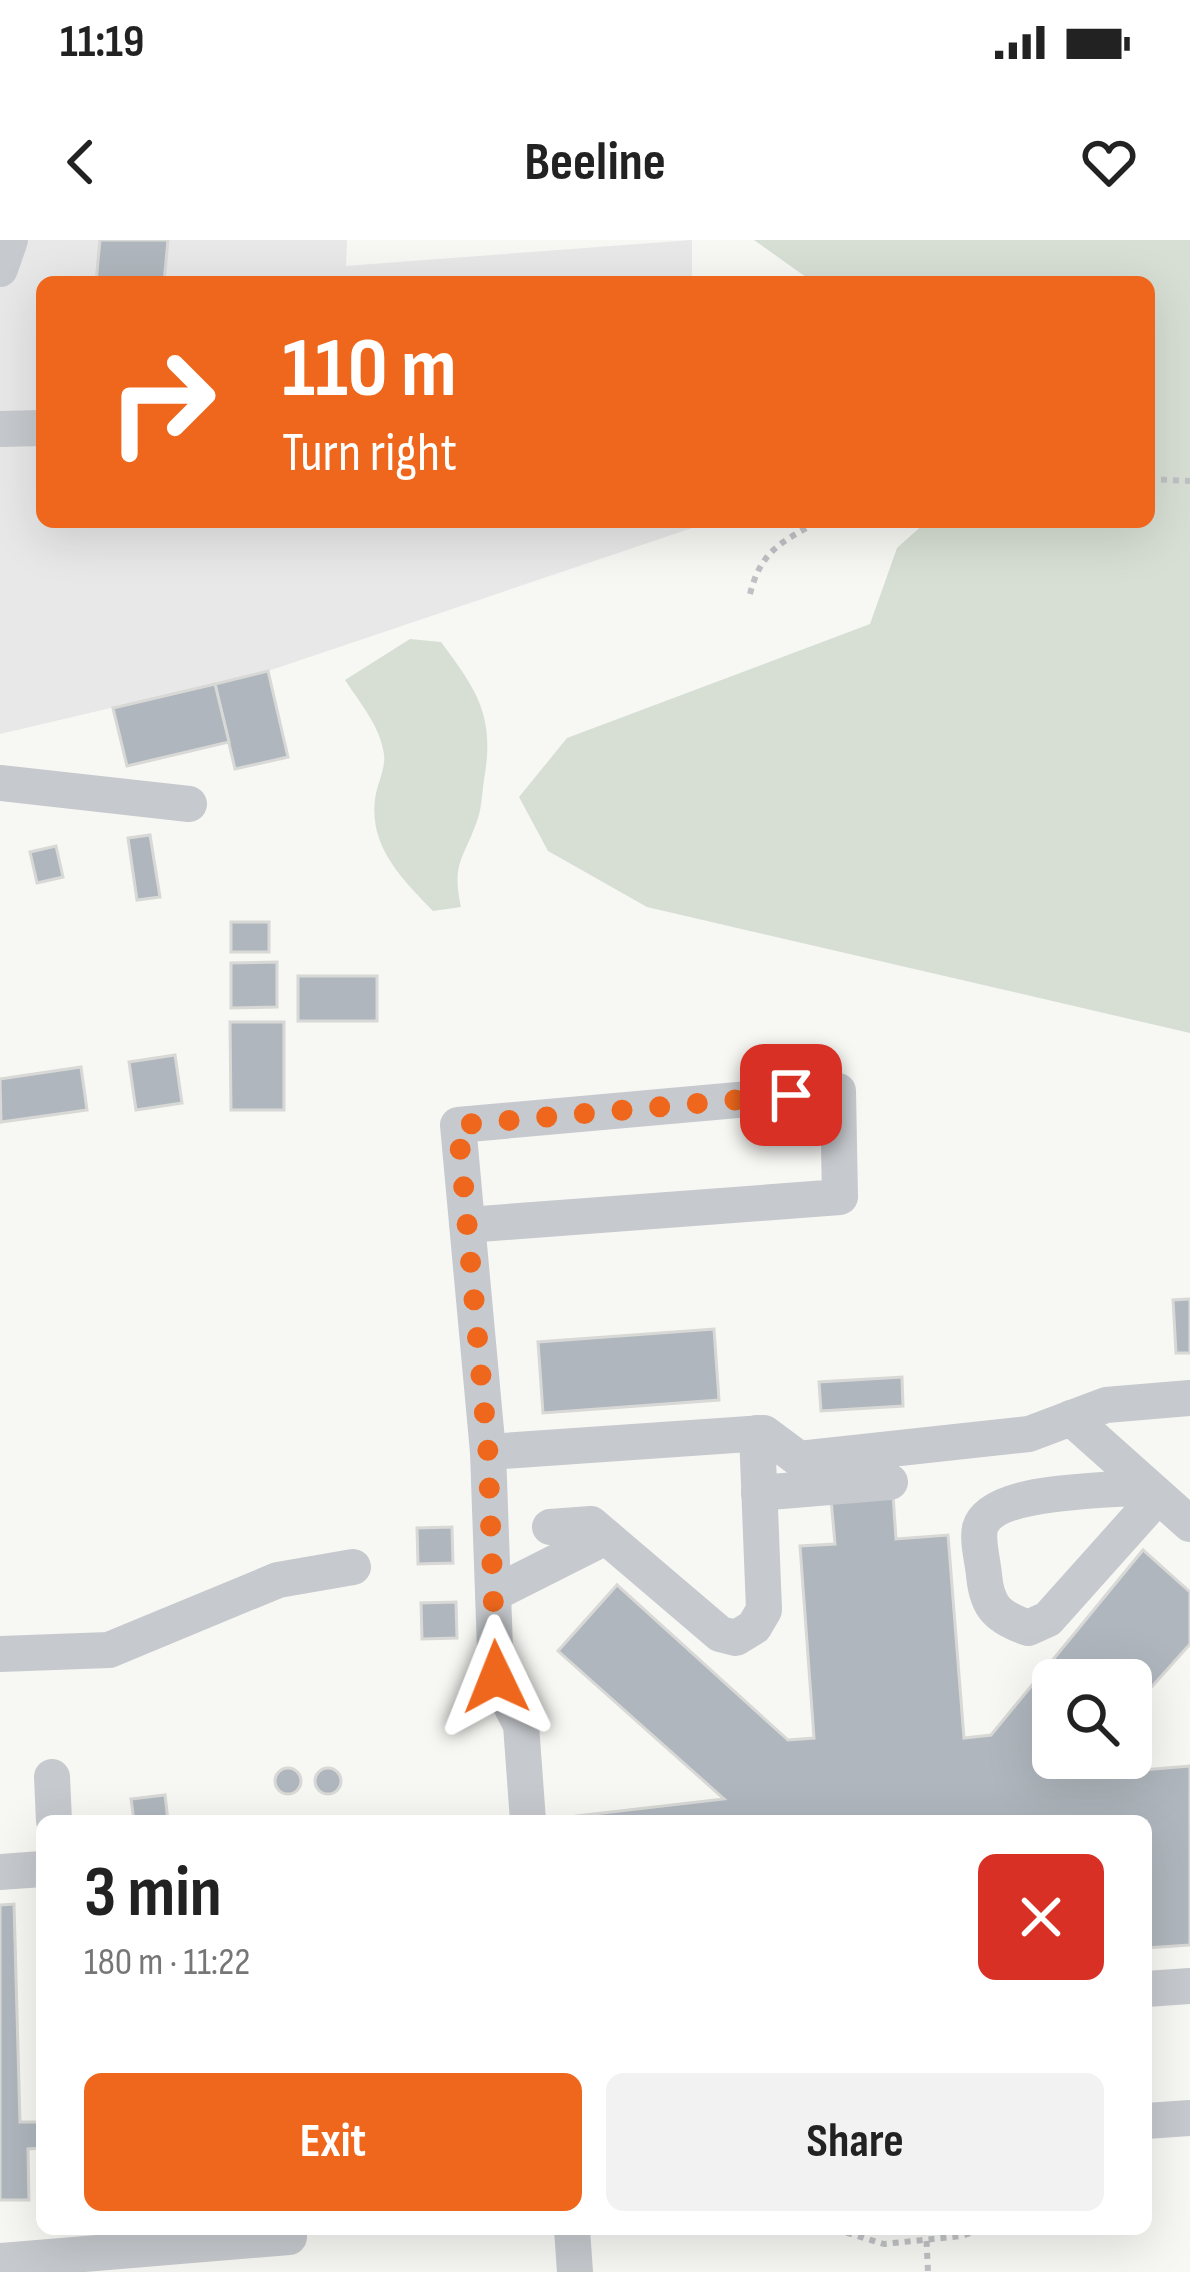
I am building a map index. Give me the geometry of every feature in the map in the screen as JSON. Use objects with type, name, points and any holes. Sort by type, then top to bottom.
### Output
[{"type":"lane","points":[[0,269],[10,240]]},
{"type":"lane","points":[[0,430],[36,428]]},
{"type":"lane","points":[[0,783],[189,804]]},
{"type":"lane","points":[[467,1226],[840,1197],[838,1091],[458,1125],[467,1226],[488,1452],[496,1677],[521,1725],[528,1815]]},
{"type":"lane","points":[[488,1452],[764,1433],[799,1459],[1029,1434],[1106,1405],[1190,1397]]},
{"type":"lane","points":[[1071,1418],[1190,1524]]},
{"type":"lane","points":[[550,1528],[591,1524],[720,1634],[736,1638],[754,1627],[764,1610],[757,1433]]},
{"type":"lane","points":[[759,1493],[890,1482]]},
{"type":"lane","points":[[1153,1491],[1048,1619],[1028,1628],[1000,1617],[986,1592],[980,1529],[992,1509],[1014,1500],[1153,1491]]},
{"type":"lane","points":[[493,1594],[606,1537]]},
{"type":"lane","points":[[0,1654],[109,1650],[278,1580],[353,1568]]},
{"type":"lane","points":[[523,1747],[546,1761],[550,1815]]},
{"type":"lane","points":[[52,1778],[54,1815]]},
{"type":"lane","points":[[0,1872],[36,1869]]},
{"type":"lane","points":[[1152,1988],[1190,1985]]},
{"type":"lane","points":[[1152,2121],[1190,2118]]},
{"type":"lane","points":[[0,2260],[289,2235]]},
{"type":"lane","points":[[572,2235],[575,2272]]},
{"type":"path","points":[[1155,478],[1190,481]]},
{"type":"path","points":[[750,594],[757,566],[807,528]]},
{"type":"path","points":[[855,2235],[884,2244],[954,2235]]},
{"type":"path","points":[[926,2235],[928,2272]]},
{"type":"shaded area","points":[[0,240],[347,240],[346,266],[692,240],[692,276],[36,276],[36,528],[692,528],[268,671],[0,734]]},
{"type":"shaded area","points":[[754,240],[1190,240],[1190,1033],[647,907],[548,851],[519,797],[567,738],[870,624],[897,548],[919,528],[1155,528],[1155,276],[805,276]]},
{"type":"shaded area","points":[[410,639],[441,642],[474,691],[487,738],[479,813],[459,869],[461,907],[433,911],[399,874],[377,832],[374,816],[384,765],[382,744],[345,680]]},
{"type":"building","points":[[100,240],[168,240],[165,276],[97,276]]},
{"type":"building","points":[[268,671],[288,757],[235,769],[215,684]]},
{"type":"building","points":[[215,684],[229,742],[127,766],[113,708]]},
{"type":"building","points":[[150,835],[160,897],[137,900],[128,838]]},
{"type":"building","points":[[56,846],[63,877],[37,883],[30,852]]},
{"type":"building","points":[[231,922],[269,922],[269,952],[231,952]]},
{"type":"building","points":[[277,962],[277,1007],[231,1008],[231,963]]},
{"type":"building","points":[[298,976],[377,976],[377,1021],[298,1021]]},
{"type":"building","points":[[230,1022],[284,1022],[284,1110],[231,1110]]},
{"type":"building","points":[[175,1055],[182,1103],[136,1110],[129,1062]]},
{"type":"building","points":[[81,1067],[87,1110],[1,1122],[0,1079]]},
{"type":"building","points":[[1190,1299],[1190,1353],[1176,1353],[1173,1300]]},
{"type":"building","points":[[714,1329],[719,1400],[543,1413],[538,1342]]},
{"type":"building","points":[[902,1377],[903,1406],[821,1411],[819,1382]]},
{"type":"building","points":[[893,1494],[896,1539],[948,1535],[964,1738],[991,1735],[1032,1685],[1032,1779],[1152,1779],[1152,1769],[1190,1766],[1190,1945],[1152,1948],[1152,1815],[585,1815],[724,1799],[558,1651],[617,1585],[788,1740],[814,1738],[800,1546],[835,1544],[831,1499]]},
{"type":"building","points":[[452,1527],[453,1563],[418,1564],[417,1528]]},
{"type":"building","points":[[1143,1550],[1190,1592],[1190,1644],[1152,1687],[1152,1659],[1053,1659]]},
{"type":"building","points":[[456,1602],[457,1638],[422,1639],[421,1603]]},
{"type":"building","points":[[288,1768],[301,1781],[288,1794],[275,1781]]},
{"type":"building","points":[[328,1768],[341,1781],[328,1794],[315,1781]]},
{"type":"building","points":[[165,1795],[167,1815],[133,1815],[131,1799]]},
{"type":"building","points":[[14,1904],[20,2122],[36,2122],[36,2148],[28,2149],[29,2200],[0,2200],[0,1905]]},
{"type":"route","points":[[496,1677],[488,1452],[458,1125],[791,1095]]}]
